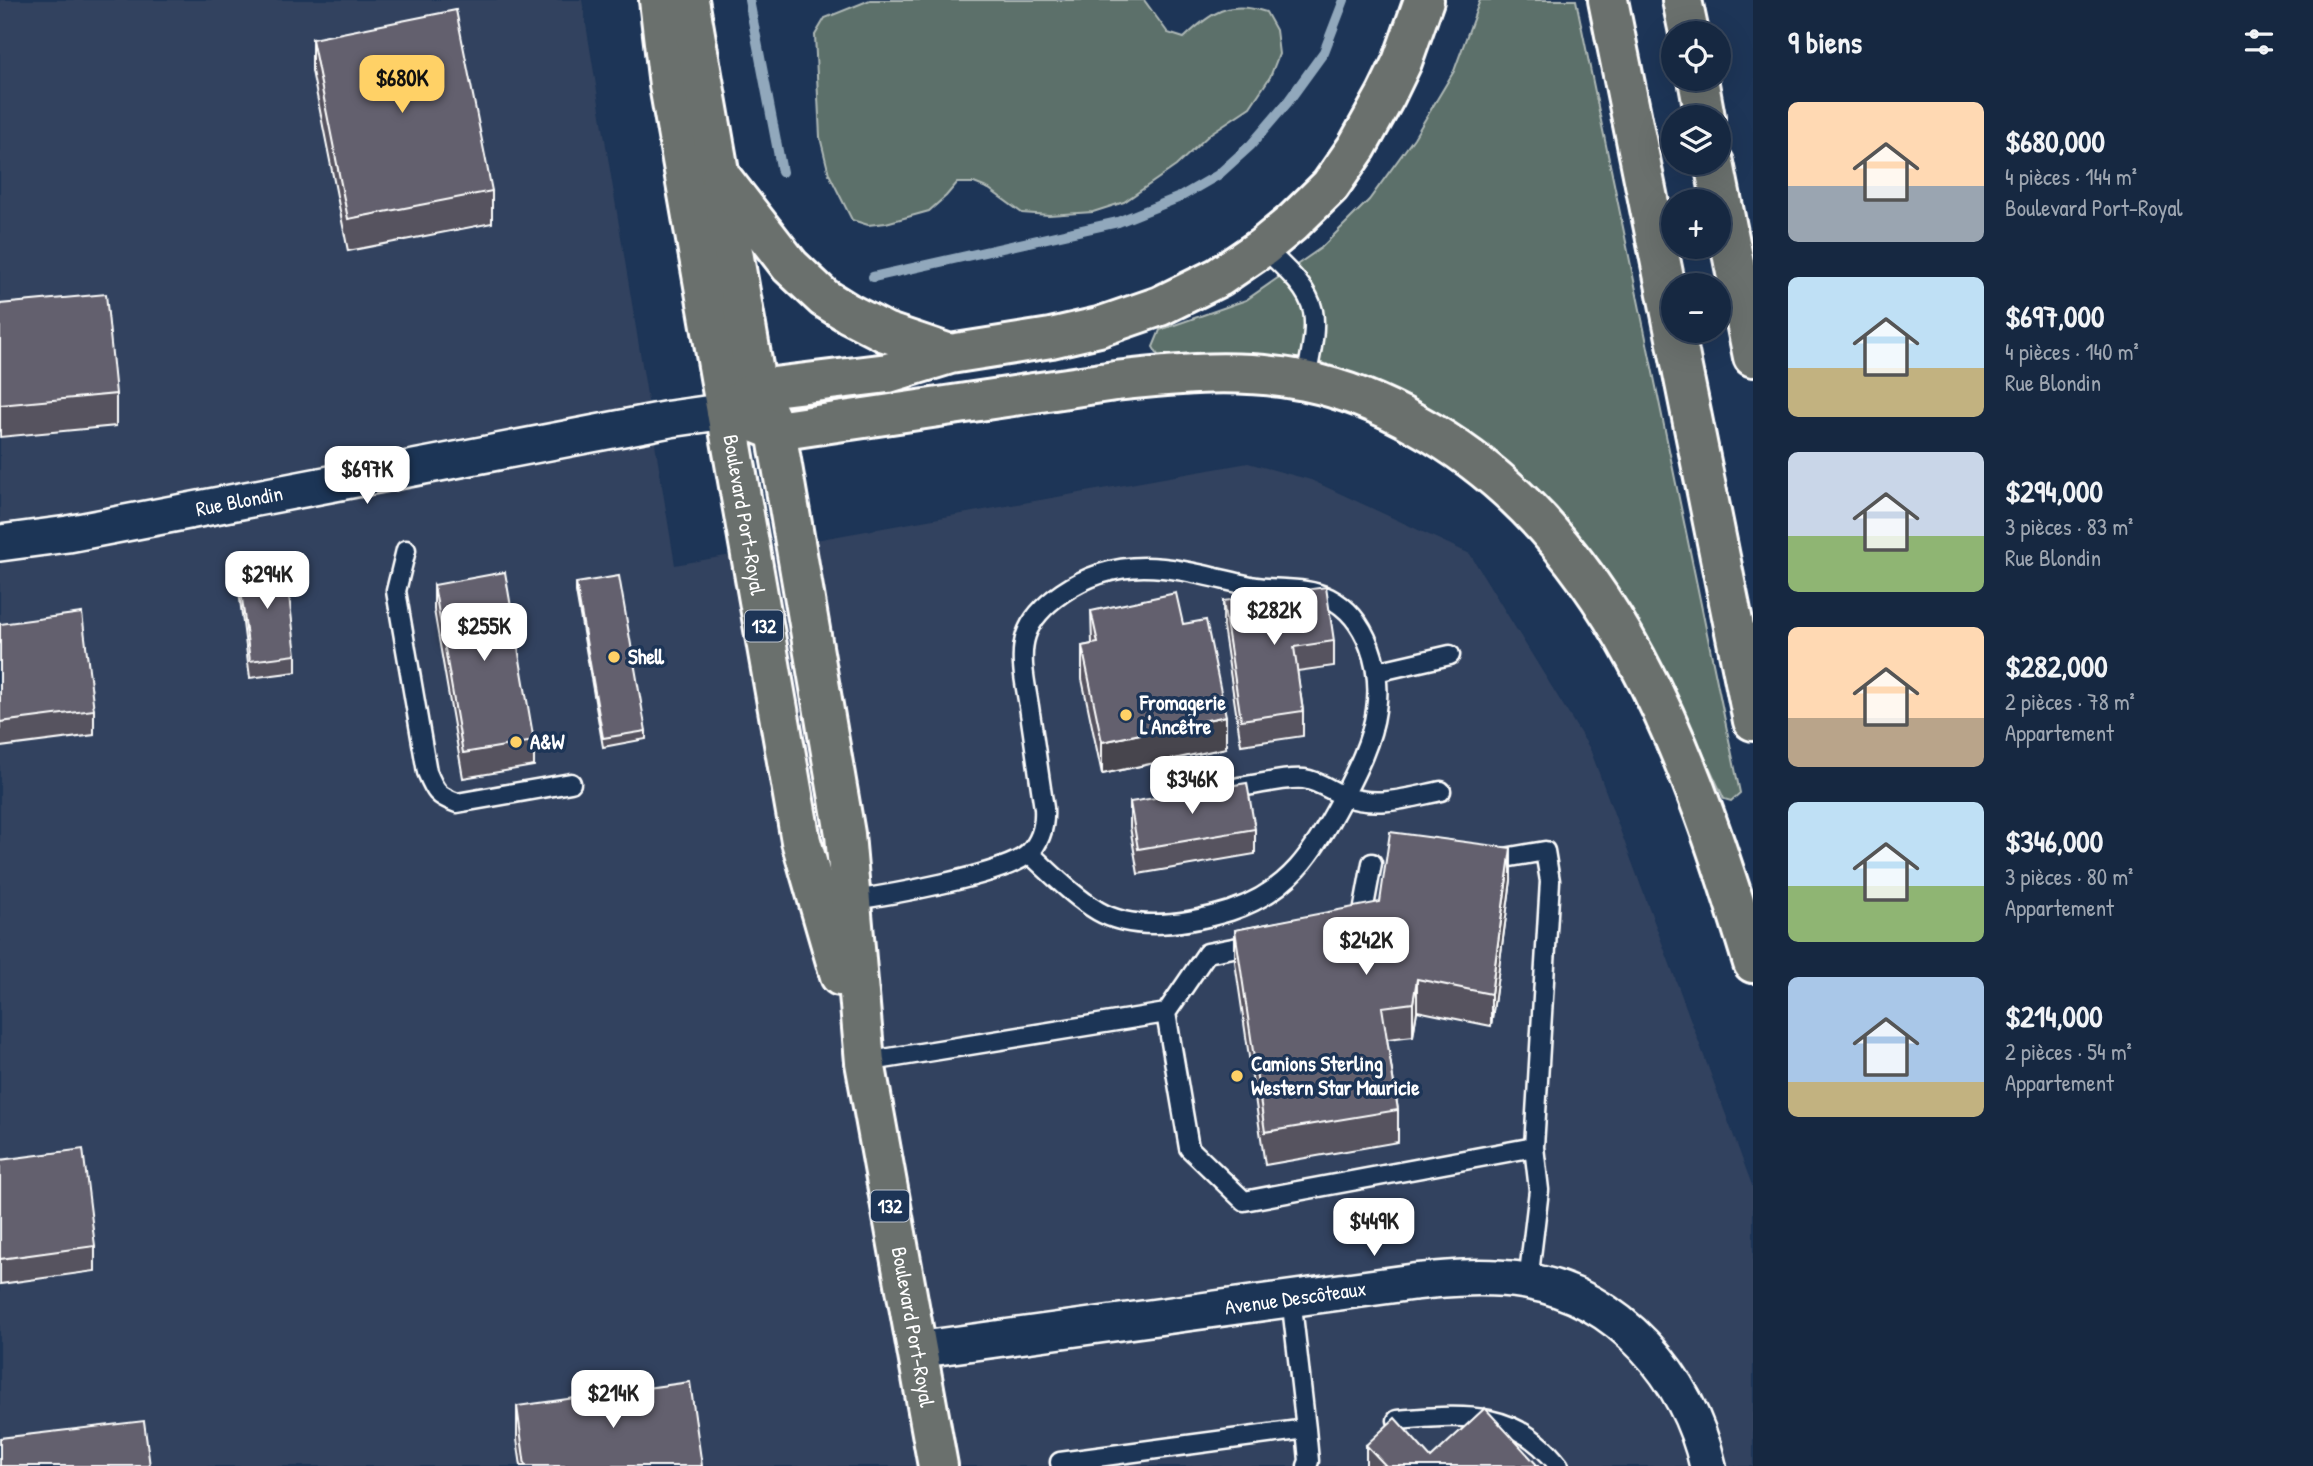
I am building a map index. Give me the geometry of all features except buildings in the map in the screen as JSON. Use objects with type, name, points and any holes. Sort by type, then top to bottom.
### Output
[{"type":"main road","name":"Boulevard Port-Royal","points":[[659,0],[669,85],[802,841],[835,903],[937,1466]]},
{"type":"main road","name":"Boulevard Port-Royal","points":[[689,0],[757,389],[776,432],[845,834],[835,903]]},
{"type":"main road","points":[[726,411],[757,389],[888,373],[950,354],[1063,335],[1142,313],[1205,284],[1263,247],[1329,186],[1357,147],[1382,104],[1402,62],[1424,0]]},
{"type":"main road","points":[[1608,0],[1753,721]]},
{"type":"main road","points":[[1682,0],[1686,21]]},
{"type":"main road","points":[[1716,175],[1753,357]]},
{"type":"main road","points":[[721,177],[790,266],[817,292],[836,306],[885,332],[950,354]]},
{"type":"main road","points":[[726,411],[776,432],[1169,375],[1244,373],[1306,381],[1384,407],[1453,445],[1515,495],[1569,555],[1619,629],[1665,718],[1707,823],[1753,963]]},
{"type":"street","name":"Rue Blondin","points":[[0,543],[68,534],[670,419],[726,411]]},
{"type":"street","name":"Avenue Descôteaux","points":[[916,1350],[1290,1297],[1457,1278],[1482,1277],[1528,1282],[1560,1291],[1597,1308],[1632,1333],[1660,1361],[1682,1394],[1699,1431],[1708,1466]]},
{"type":"lane","points":[[1263,247],[1295,281],[1311,304],[1314,323],[1306,381]]},
{"type":"lane","points":[[406,550],[396,591],[427,772],[435,790],[445,799],[457,803],[571,783]]},
{"type":"lane","points":[[835,903],[901,892],[995,869],[1013,864],[1029,853],[1040,837],[1044,818],[1023,644],[1031,625],[1045,607],[1077,583],[1106,572],[1156,566],[1194,571],[1255,586],[1319,594],[1340,605],[1359,625],[1367,639],[1376,672],[1378,692],[1374,721],[1363,754],[1343,796],[1314,847],[1296,872],[1282,885],[1258,901],[1207,917],[1150,924],[1136,923],[1110,916],[1082,900],[1029,853]]},
{"type":"lane","points":[[1376,672],[1450,655]]},
{"type":"lane","points":[[1239,788],[1297,779],[1307,780],[1360,801],[1389,802],[1441,791]]},
{"type":"lane","points":[[1471,864],[1545,851],[1550,881],[1534,1147],[1539,1190],[1528,1282]]},
{"type":"lane","points":[[1335,928],[1361,923],[1372,863]]},
{"type":"lane","points":[[1271,940],[1207,953],[1166,1013],[1189,1149],[1244,1201],[1534,1147]]},
{"type":"lane","points":[[864,1062],[1166,1013]]},
{"type":"lane","points":[[1290,1297],[1306,1429],[1309,1461],[1307,1466]]},
{"type":"lane","points":[[1397,1420],[1457,1415],[1507,1423],[1549,1453],[1559,1466]]},
{"type":"lane","points":[[1060,1466],[1060,1462],[1306,1429]]},
{"type":"shaded area","points":[[0,0],[582,0],[675,565],[1248,463],[1311,480],[1470,554],[1590,749],[1753,1188],[1753,1466],[0,1466]]},
{"type":"green space","points":[[870,0],[1144,0],[1168,33],[1184,38],[1212,15],[1241,7],[1266,12],[1276,30],[1279,54],[1270,77],[1250,107],[1211,133],[1176,166],[1124,202],[1093,212],[1049,215],[1022,213],[989,189],[974,183],[957,183],[929,211],[868,225],[852,220],[829,174],[820,137],[815,35],[825,18]]},
{"type":"green space","points":[[1480,0],[1576,0],[1740,793],[1731,801],[1724,799],[1672,686],[1602,564],[1556,507],[1483,447],[1408,399],[1335,368],[1239,357],[1159,357],[1153,347],[1160,330],[1246,300],[1321,248],[1369,200],[1414,138],[1454,71]]},
{"type":"waterway","points":[[749,0],[782,172]]},
{"type":"waterway","points":[[873,277],[1118,222],[1180,197],[1218,175],[1251,145],[1287,103],[1324,52],[1344,0]]},
{"type":"place","name":"Shell","points":[[614,657]]},
{"type":"place","name":"Fromagerie L'Ancêtre","points":[[1126,715]]},
{"type":"place","name":"A&W","points":[[516,742]]},
{"type":"place","name":"Camions Sterling Western Star Mauricie","points":[[1237,1076]]}]
